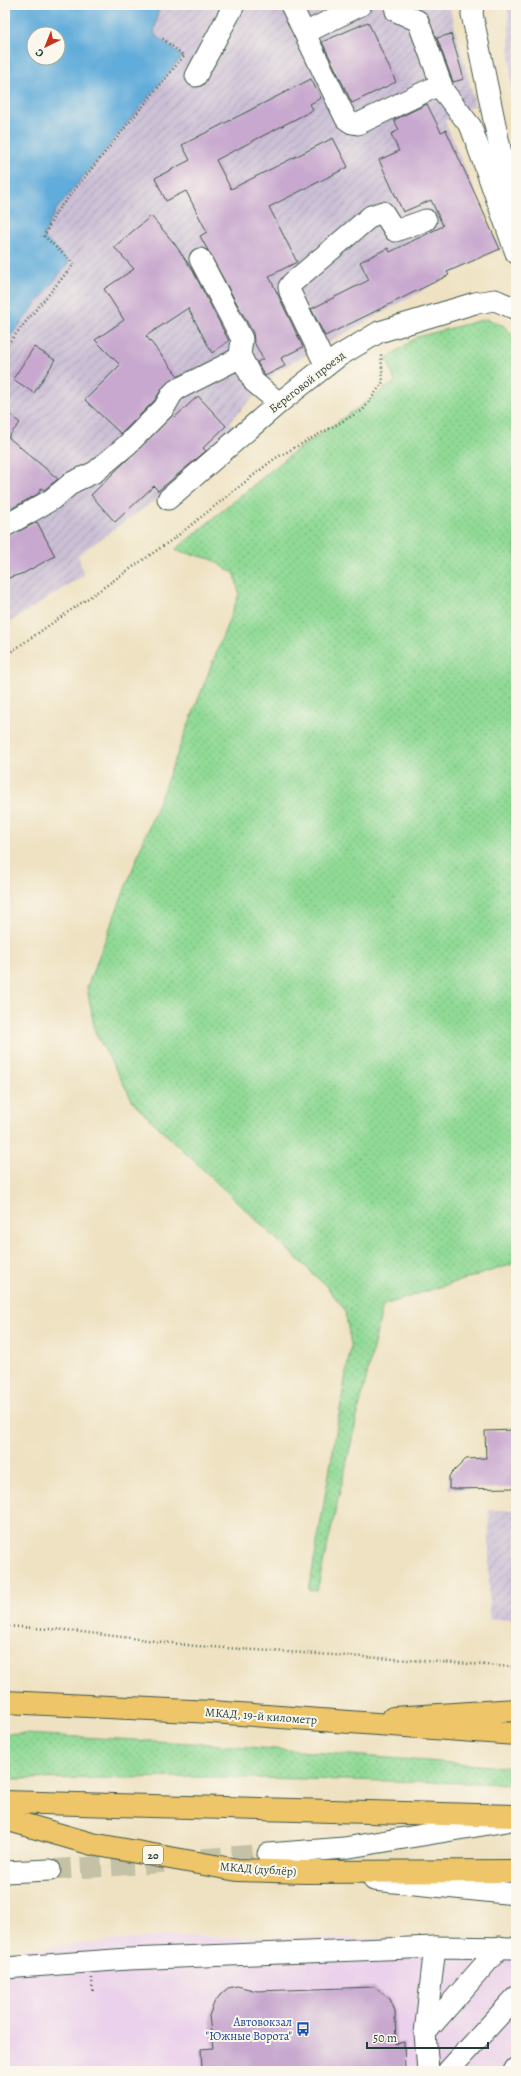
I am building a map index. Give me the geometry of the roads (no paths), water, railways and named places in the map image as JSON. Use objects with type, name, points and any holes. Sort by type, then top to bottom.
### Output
[{"type":"main road","name":"МКАД, 19-й километр","points":[[5,1702],[212,1712],[516,1734]]},
{"type":"main road","points":[[334,1722],[516,1710]]},
{"type":"main road","points":[[5,1802],[516,1816]]},
{"type":"main road","name":"МКАД (дублёр)","points":[[5,1819],[92,1844],[237,1870],[304,1872],[516,1871]]},
{"type":"street","points":[[196,76],[234,5]]},
{"type":"street","points":[[291,5],[346,119],[352,124],[358,124],[441,84]]},
{"type":"street","points":[[305,33],[361,5]]},
{"type":"street","points":[[395,5],[396,11],[418,21],[445,95],[470,127],[516,253]]},
{"type":"street","points":[[473,5],[472,14],[506,179],[516,211]]},
{"type":"street","points":[[326,366],[290,292],[289,287],[371,216],[379,212],[383,212],[386,215],[395,231],[426,220]]},
{"type":"street","points":[[200,259],[242,340],[239,353],[254,382],[279,403]]},
{"type":"street","name":"Береговой проезд","points":[[168,500],[279,403],[339,356],[379,332],[475,303],[495,300],[516,309]]},
{"type":"street","points":[[5,526],[51,500],[73,482],[95,472],[164,408],[176,390],[241,357]]},
{"type":"street","points":[[268,1854],[344,1848],[516,1820]]},
{"type":"street","points":[[5,1872],[50,1870]]},
{"type":"street","points":[[304,1872],[516,1894]]},
{"type":"street","points":[[5,1968],[128,1959],[435,1947],[508,1948]]},
{"type":"street","points":[[428,2071],[425,2033],[435,1947]]},
{"type":"street","points":[[425,2033],[508,1948]]},
{"type":"street","points":[[448,2071],[516,1997]]},
{"type":"water","points":[[5,5],[163,5],[158,12],[154,34],[182,56],[56,210],[43,236],[69,262],[5,343]]},
{"type":"tunnel","points":[[201,1859],[268,1854]]},
{"type":"tunnel","points":[[50,1870],[167,1862]]},
{"type":"place","name":"Автовокзал \"Южные Ворота\"","points":[[303,2029]]}]
